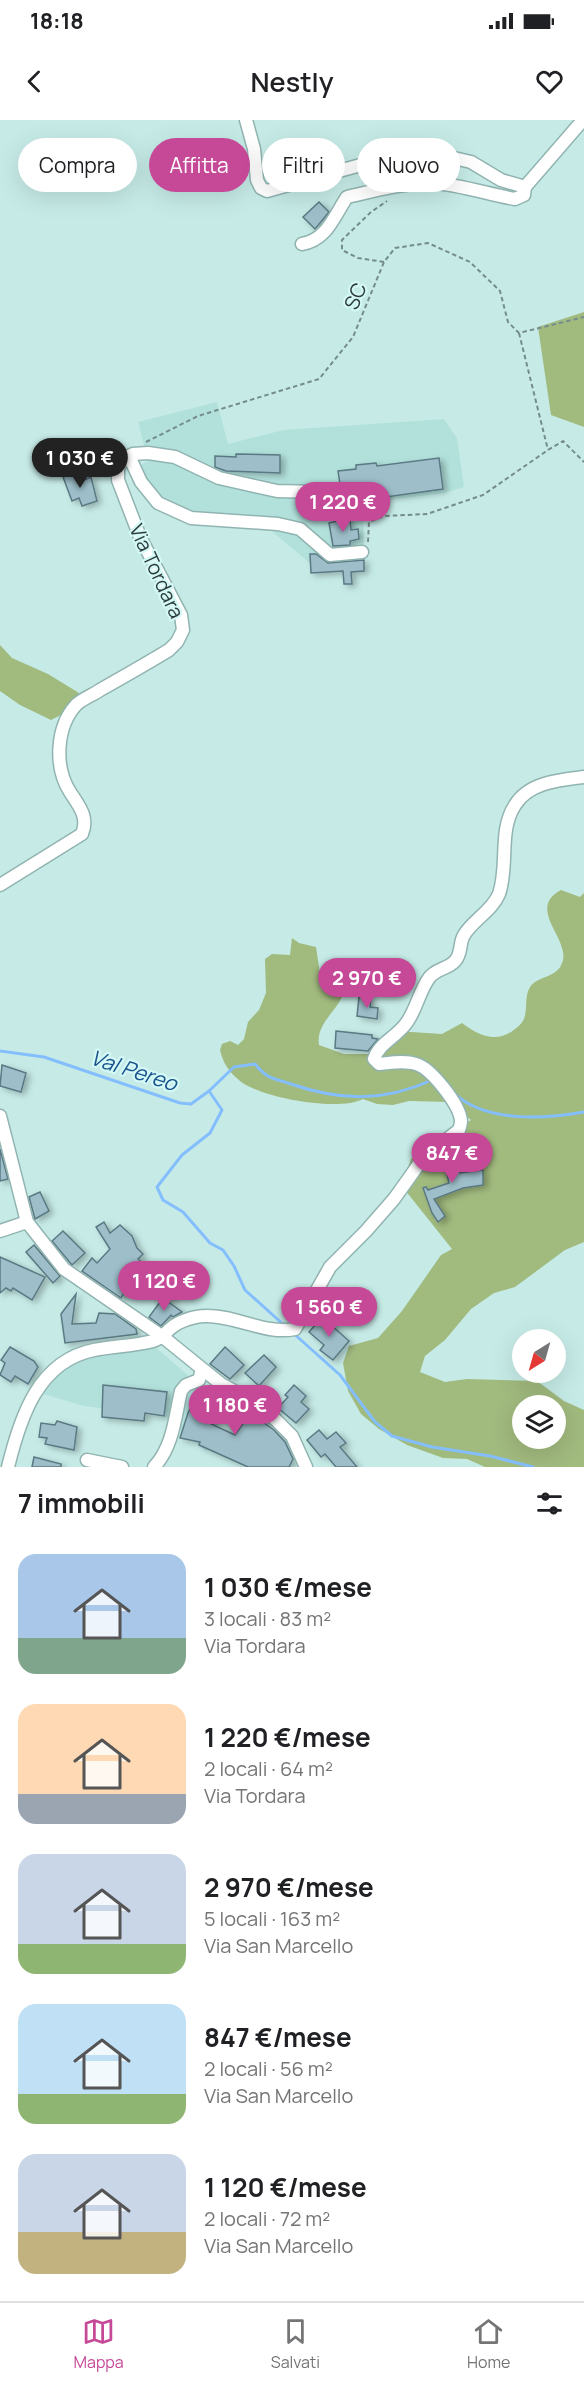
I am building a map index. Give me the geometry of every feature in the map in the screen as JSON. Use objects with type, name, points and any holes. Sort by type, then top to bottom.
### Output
[{"type":"street","points":[[246,120],[254,149],[257,180],[261,188],[267,191],[393,156],[428,152],[471,162],[501,180],[525,187]]},
{"type":"street","points":[[302,244],[313,243],[329,228],[347,198],[376,190],[429,183],[451,185],[514,199],[524,195],[525,187],[583,120]]},
{"type":"street","points":[[319,492],[277,491],[219,478],[175,457],[148,453],[131,455],[141,482],[158,503],[191,518],[278,524],[300,529],[330,555],[362,552]]},
{"type":"street","name":"Via Tordara","points":[[0,885],[82,834],[86,824],[82,812],[65,784],[60,761],[60,740],[66,723],[77,704],[169,651],[183,630],[181,615],[140,537],[118,480],[118,468],[124,459],[131,455]]},
{"type":"street","points":[[8,1467],[26,1410],[38,1385],[61,1364],[75,1356],[93,1350],[156,1340],[183,1321],[205,1316],[283,1331],[295,1329],[330,1267],[380,1215],[424,1157],[459,1130],[461,1119],[448,1094],[433,1076],[419,1064],[409,1062],[379,1064],[374,1059],[377,1051],[407,1021],[422,988],[432,975],[455,961],[460,953],[463,936],[498,895],[503,874],[506,824],[515,804],[530,790],[554,781],[584,777]]},
{"type":"street","points":[[0,1116],[27,1222],[64,1269],[163,1337],[221,1384],[249,1399],[276,1420],[292,1436],[306,1467]]},
{"type":"street","points":[[0,1231],[27,1222]]},
{"type":"street","points":[[154,1467],[162,1458],[169,1443],[181,1391],[186,1385],[199,1380],[202,1369]]},
{"type":"street","points":[[87,1460],[122,1467]]},
{"type":"path","points":[[388,200],[370,212],[342,240],[342,250],[358,258],[384,262],[396,248],[428,243],[470,262],[500,291],[508,322],[519,333],[548,450]]},
{"type":"path","name":"SC","points":[[131,455],[146,442],[198,416],[319,380],[353,337],[384,262]]},
{"type":"path","points":[[519,333],[584,317]]},
{"type":"path","points":[[362,552],[369,539],[369,522],[384,516],[427,514],[483,495],[563,441],[584,462]]},
{"type":"shaded area","points":[[217,402],[228,444],[283,430],[444,419],[457,438],[464,487],[445,493],[363,503],[364,564],[312,565],[255,517],[199,516],[157,504],[139,466],[148,461],[138,422]]},
{"type":"shaded area","points":[[152,1344],[207,1392],[224,1400],[206,1451],[164,1416],[84,1406],[40,1393],[73,1358]]},
{"type":"green space","points":[[584,312],[584,427],[551,415],[538,327]]},
{"type":"green space","points":[[0,645],[12,658],[48,674],[79,693],[67,712],[51,720],[20,705],[0,691]]},
{"type":"green space","points":[[561,890],[580,897],[584,893],[584,1242],[565,1250],[515,1287],[494,1293],[471,1309],[445,1340],[425,1356],[420,1372],[445,1382],[467,1379],[540,1383],[556,1395],[512,1395],[512,1449],[566,1449],[566,1402],[584,1410],[584,1467],[485,1467],[467,1459],[443,1458],[407,1445],[379,1429],[361,1414],[348,1391],[343,1363],[349,1346],[378,1338],[402,1311],[441,1255],[452,1249],[401,1185],[411,1159],[471,1120],[449,1102],[409,1101],[393,1105],[377,1104],[363,1099],[351,1103],[319,1104],[282,1098],[250,1087],[240,1081],[227,1067],[220,1050],[222,1044],[230,1041],[238,1045],[244,1039],[248,1022],[259,1010],[266,993],[265,959],[272,954],[290,955],[292,938],[299,943],[316,947],[321,980],[338,979],[345,984],[340,1000],[321,1028],[319,1045],[344,1054],[380,1054],[396,1031],[442,1034],[462,1023],[481,1035],[495,1037],[508,1034],[524,1019],[527,995],[533,983],[556,972],[562,963],[561,945],[548,915],[547,906],[551,898]]},
{"type":"building","points":[[319,202],[329,212],[315,229],[303,217]]},
{"type":"building","points":[[236,454],[280,455],[280,473],[226,471],[215,467],[215,456],[236,457]]},
{"type":"building","points":[[439,458],[443,489],[350,502],[347,483],[340,484],[338,471],[356,469],[356,465],[376,463],[377,466]]},
{"type":"building","points":[[79,471],[82,481],[91,477],[97,501],[82,506],[79,498],[72,501],[63,477]]},
{"type":"building","points":[[350,518],[351,530],[358,529],[359,539],[350,541],[350,545],[333,546],[329,523]]},
{"type":"building","points":[[310,554],[316,554],[328,563],[364,560],[364,571],[351,572],[352,584],[344,584],[343,571],[311,573]]},
{"type":"building","points":[[359,997],[371,999],[370,1007],[378,1008],[377,1019],[357,1016]]},
{"type":"building","points":[[336,1031],[372,1035],[372,1038],[378,1039],[368,1051],[335,1048]]},
{"type":"building","points":[[2,1065],[26,1073],[21,1092],[0,1086]]},
{"type":"building","points":[[0,1149],[8,1179],[0,1181]]},
{"type":"building","points":[[456,1155],[460,1173],[483,1170],[483,1185],[463,1188],[434,1199],[445,1216],[438,1222],[432,1213],[423,1188],[426,1187],[428,1190],[449,1183],[443,1158]]},
{"type":"building","points":[[40,1192],[49,1211],[35,1219],[29,1197]]},
{"type":"building","points":[[104,1222],[110,1233],[120,1225],[132,1236],[137,1248],[143,1254],[138,1259],[145,1265],[139,1273],[131,1267],[119,1281],[128,1286],[121,1298],[82,1271],[92,1258],[97,1263],[110,1249],[96,1227]]},
{"type":"building","points":[[63,1231],[85,1253],[72,1265],[52,1241]]},
{"type":"building","points":[[34,1245],[60,1276],[53,1283],[26,1252]]},
{"type":"building","points":[[0,1257],[45,1277],[32,1300],[13,1288],[11,1291],[6,1288],[0,1293]]},
{"type":"building","points":[[167,1265],[187,1279],[172,1299],[154,1285]]},
{"type":"building","points":[[76,1294],[72,1324],[96,1323],[99,1313],[115,1314],[136,1329],[137,1334],[65,1343],[61,1314]]},
{"type":"building","points":[[163,1298],[182,1312],[173,1317],[171,1315],[161,1326],[149,1317]]},
{"type":"building","points":[[322,1317],[349,1341],[333,1360],[320,1350],[324,1345],[309,1332]]},
{"type":"building","points":[[10,1347],[34,1361],[38,1367],[28,1384],[15,1376],[11,1382],[0,1375],[5,1363],[1,1360]]},
{"type":"building","points":[[225,1347],[244,1365],[230,1379],[210,1364]]},
{"type":"building","points":[[264,1355],[276,1367],[259,1386],[245,1373]]},
{"type":"building","points":[[103,1385],[167,1392],[164,1416],[145,1413],[144,1421],[102,1417]]},
{"type":"building","points":[[294,1385],[306,1396],[301,1402],[309,1409],[296,1423],[278,1408],[288,1397],[285,1395]]},
{"type":"building","points":[[212,1391],[229,1400],[225,1408],[222,1406],[211,1424],[235,1435],[250,1413],[274,1430],[285,1442],[293,1459],[289,1467],[248,1467],[199,1445],[200,1442],[180,1438],[188,1413],[199,1392],[209,1397]]},
{"type":"building","points":[[57,1421],[77,1427],[74,1450],[45,1444],[47,1438],[39,1437],[41,1423],[55,1425]]},
{"type":"building","points":[[319,1430],[327,1439],[336,1432],[346,1443],[340,1447],[357,1467],[336,1467],[325,1454],[321,1457],[307,1440]]},
{"type":"building","points":[[34,1457],[61,1464],[61,1467],[32,1467]]},
{"type":"waterway","name":"Val Pereo","points":[[0,1051],[44,1057],[180,1103],[191,1104],[209,1091],[234,1067],[255,1064],[263,1073],[275,1079],[309,1090],[344,1096],[362,1097],[397,1092],[432,1080]]},
{"type":"waterway","points":[[209,1091],[222,1110],[210,1133],[182,1155],[157,1187],[163,1200],[183,1212],[210,1243],[223,1250],[234,1266],[245,1290],[285,1326]]},
{"type":"waterway","name":"Val Pereo","points":[[454,1093],[467,1103],[498,1114],[534,1117],[584,1112]]},
{"type":"waterway","points":[[292,1332],[340,1375],[375,1422],[392,1436],[432,1447],[490,1456],[533,1467]]}]
